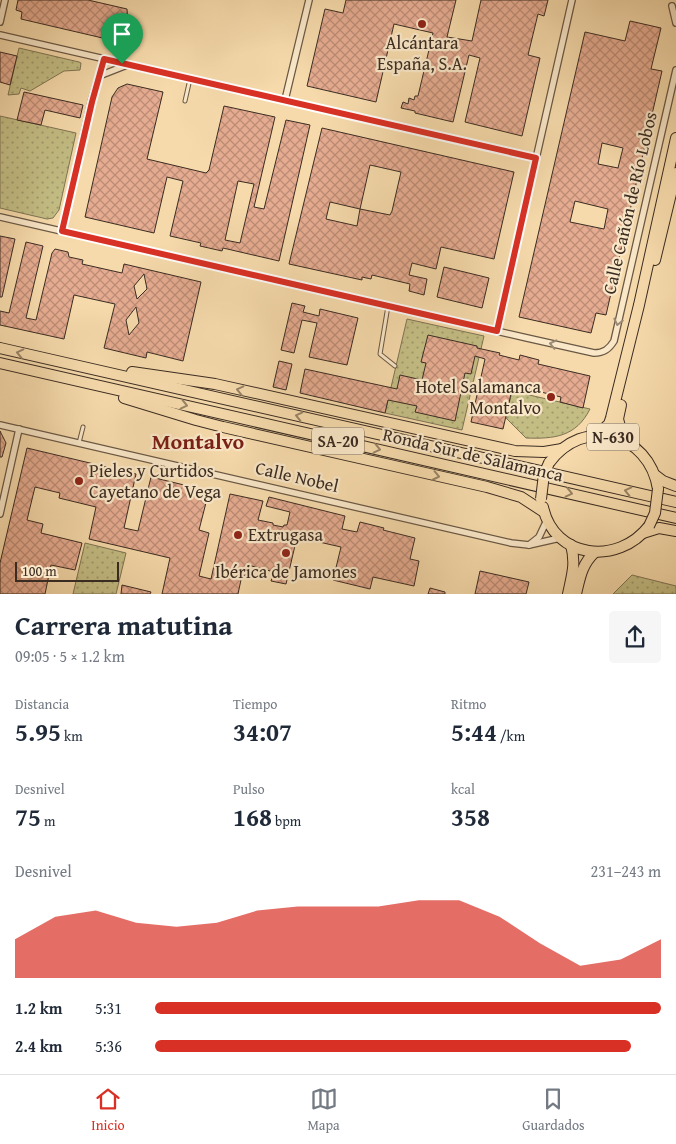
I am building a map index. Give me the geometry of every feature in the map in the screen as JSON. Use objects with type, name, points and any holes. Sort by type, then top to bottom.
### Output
[{"type":"highway","name":"N-630","points":[[597,435],[609,424],[611,418],[639,305],[676,138]]},
{"type":"highway","name":"N-630","points":[[624,441],[618,415],[676,173]]},
{"type":"highway","name":"Ronda Sur de Salamanca","points":[[0,348],[676,502]]},
{"type":"highway","points":[[40,357],[215,384],[514,451],[544,452],[562,449]]},
{"type":"highway","name":"Ronda Sur de Salamanca","points":[[0,363],[676,518]]},
{"type":"highway","points":[[39,372],[196,420],[511,494],[529,501],[545,516]]},
{"type":"highway","name":"N-630","points":[[597,435],[624,441],[644,455],[655,475],[658,489],[655,513],[646,529],[621,548],[595,552],[570,545],[560,538],[545,516],[541,499],[544,474],[549,463],[562,449],[575,440],[597,435]]},
{"type":"highway","points":[[655,475],[663,481],[676,486]]},
{"type":"highway","points":[[646,529],[659,528],[676,531]]},
{"type":"highway","points":[[568,594],[574,568],[574,558],[570,545]]},
{"type":"highway","points":[[576,594],[582,567],[595,552]]},
{"type":"street","points":[[0,22],[5,0]]},
{"type":"street","points":[[286,100],[309,0]]},
{"type":"street","points":[[0,217],[497,331],[572,0]]},
{"type":"street","points":[[672,5],[676,22]]},
{"type":"street","points":[[0,35],[536,158]]},
{"type":"street","points":[[62,231],[98,76],[104,59]]},
{"type":"street","points":[[98,76],[128,65]]},
{"type":"street","name":"Calle Cañón de Río Lobos","points":[[497,331],[594,353],[607,350],[614,342],[676,70]]},
{"type":"street","name":"Calle Nobel","points":[[0,425],[511,543],[529,545],[560,538]]},
{"type":"street","points":[[0,514],[19,430]]},
{"type":"street","points":[[529,545],[539,537],[545,516]]},
{"type":"lane","points":[[185,101],[190,78]]},
{"type":"lane","points":[[388,306],[380,354],[395,366]]},
{"type":"lane","points":[[80,443],[83,427]]},
{"type":"shaded area","points":[[19,48],[79,62],[81,63],[80,70],[64,71],[30,91],[21,88],[19,94],[8,95]]},
{"type":"shaded area","points":[[0,116],[76,133],[59,210],[53,218],[47,219],[0,208]]},
{"type":"shaded area","points":[[407,319],[484,336],[462,430],[385,413]]},
{"type":"shaded area","points":[[512,391],[590,409],[571,431],[555,437],[526,438],[506,418]]},
{"type":"shaded area","points":[[85,543],[126,553],[116,594],[73,594]]},
{"type":"shaded area","points":[[632,575],[676,586],[676,594],[613,594]]},
{"type":"building","points":[[18,0],[88,0],[127,9],[128,25],[124,43],[21,19],[22,12],[16,10]]},
{"type":"building","points":[[346,0],[456,0],[447,37],[472,41],[481,0],[548,0],[544,16],[538,14],[528,55],[540,58],[522,136],[465,122],[480,58],[469,55],[453,122],[401,108],[403,102],[408,104],[409,98],[414,100],[415,96],[418,96],[433,33],[394,24],[376,102],[307,86],[325,9],[343,13]]},
{"type":"building","points":[[630,21],[661,28],[651,69],[662,71],[606,315],[596,313],[591,333],[519,317],[585,32],[625,41]],"holes":[[[602,143],[623,148],[618,168],[598,164]],[[575,201],[608,209],[604,229],[570,222]]]},
{"type":"building","points":[[0,52],[17,56],[10,85],[0,82]]},
{"type":"building","points":[[127,84],[163,92],[147,159],[206,173],[209,170],[224,106],[275,117],[254,207],[264,209],[286,120],[310,125],[279,261],[223,248],[222,251],[200,246],[201,243],[170,236],[183,181],[167,177],[154,233],[85,217],[112,97],[118,88]],"holes":[[[238,181],[254,184],[240,243],[225,240]]]},
{"type":"building","points":[[24,92],[83,105],[80,118],[45,110],[41,125],[17,120]]},
{"type":"building","points":[[322,128],[514,172],[494,259],[441,247],[436,269],[412,263],[409,275],[427,279],[424,295],[409,291],[410,284],[372,275],[371,279],[362,277],[362,280],[289,264]],"holes":[[[370,165],[401,172],[390,215],[360,209]],[[330,202],[360,209],[357,226],[326,219]]]},
{"type":"building","points":[[0,236],[15,239],[2,297],[0,297]]},
{"type":"building","points":[[26,242],[43,246],[26,318],[36,320],[52,253],[55,249],[68,252],[69,257],[83,260],[82,264],[122,273],[124,264],[201,282],[183,361],[147,352],[146,358],[104,348],[115,304],[74,295],[64,339],[0,325],[0,311],[9,313]],"holes":[[[144,274],[147,289],[137,299],[134,286]],[[136,307],[139,323],[129,335],[126,320]]]},
{"type":"building","points":[[444,267],[489,278],[482,308],[437,297]]},
{"type":"building","points":[[292,303],[305,306],[303,312],[319,316],[320,309],[358,318],[347,365],[309,357],[317,323],[302,320],[294,353],[281,350]]},
{"type":"building","points":[[428,335],[477,346],[477,348],[500,353],[499,355],[519,360],[520,355],[539,360],[538,364],[590,376],[583,408],[560,402],[561,397],[513,385],[503,429],[471,422],[485,359],[475,356],[471,374],[465,373],[455,421],[415,412],[417,406],[388,400],[385,413],[300,393],[305,369],[397,389],[400,375],[422,380],[426,363],[421,362]]},
{"type":"building","points":[[279,361],[292,364],[286,390],[273,387]]},
{"type":"building","points":[[0,431],[6,443],[2,457],[0,457]]},
{"type":"building","points":[[27,448],[136,474],[124,528],[138,531],[151,477],[209,491],[199,530],[209,533],[199,576],[211,579],[230,494],[263,501],[258,520],[273,523],[273,525],[283,527],[287,525],[290,512],[266,506],[269,497],[345,516],[342,529],[357,532],[360,522],[415,538],[410,559],[419,561],[414,586],[373,577],[370,589],[333,580],[341,547],[297,537],[286,584],[271,581],[274,572],[248,565],[245,576],[242,575],[238,594],[162,594],[170,558],[89,539],[96,507],[59,498],[60,493],[35,487],[27,520],[43,524],[41,533],[82,543],[75,570],[51,565],[45,594],[0,594],[0,563]]},
{"type":"building","points":[[480,571],[529,582],[526,594],[475,594]]},
{"type":"building","points":[[122,585],[151,592],[150,594],[121,594]]},
{"type":"building","points":[[430,588],[445,592],[445,594],[428,594]]},
{"type":"place","name":"Alcántara España, S.A.","points":[[422,24]]},
{"type":"place","name":"Hotel Salamanca Montalvo","points":[[551,397]]},
{"type":"place","name":"Pieles y Curtidos Cayetano de Vega","points":[[79,481]]},
{"type":"place","name":"Extrugasa","points":[[238,535]]},
{"type":"place","name":"Ibérica de Jamones","points":[[286,553]]},
{"type":"district","name":"Montalvo","points":[[198,441]]},
{"type":"route","points":[[104,59],[122,64],[536,158],[497,331],[62,231],[102,64],[104,59]]}]
